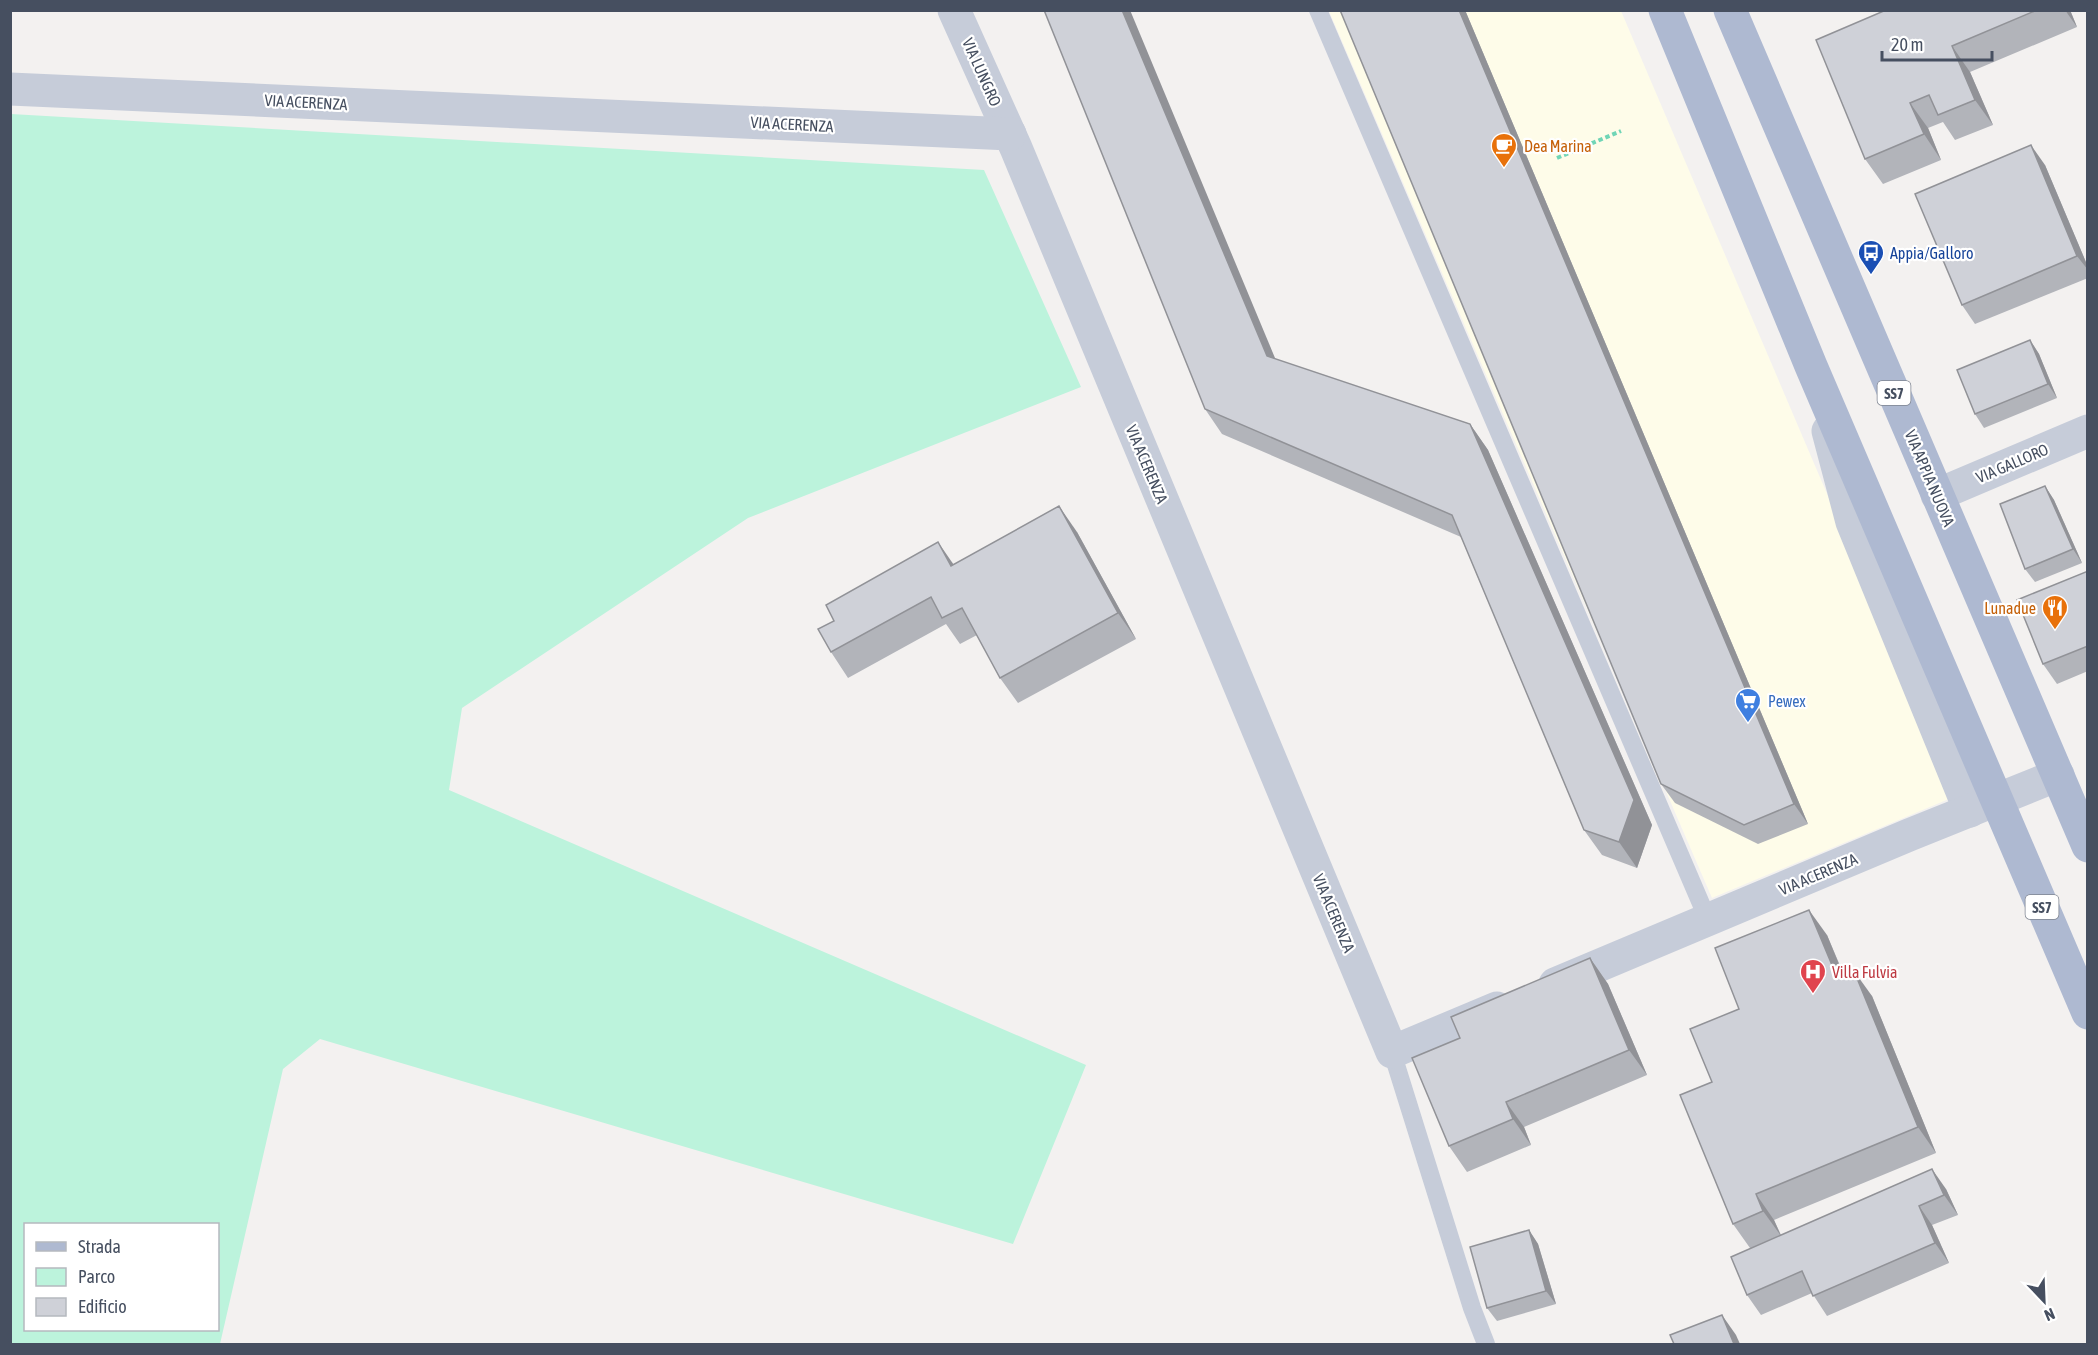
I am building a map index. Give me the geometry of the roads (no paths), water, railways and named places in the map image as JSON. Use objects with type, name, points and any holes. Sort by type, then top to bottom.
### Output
[{"type":"main road","name":"SS7","points":[[1665,10],[1811,366],[1984,805],[2088,1013]]},
{"type":"main road","name":"VIA APPIA NUOVA","points":[[1730,10],[2088,846]]},
{"type":"street","name":"VIA LUNGRO","points":[[954,10],[1010,134]]},
{"type":"street","name":"VIA ACERENZA","points":[[10,89],[1010,134],[1392,1052],[2058,775]]},
{"type":"street","name":"VIA GALLORO","points":[[1937,495],[2088,431]]},
{"type":"lane","points":[[1318,10],[1708,920]]},
{"type":"lane","points":[[1392,1052],[1472,1308],[1486,1344]]},
{"type":"place","name":"Dea Marina","points":[[1504,169]]},
{"type":"place","name":"Appia/Galloro","points":[[1871,276]]},
{"type":"place","name":"Lunadue","points":[[2055,631]]},
{"type":"place","name":"Pewex","points":[[1748,724]]},
{"type":"place","name":"Villa Fulvia","points":[[1813,995]]}]
